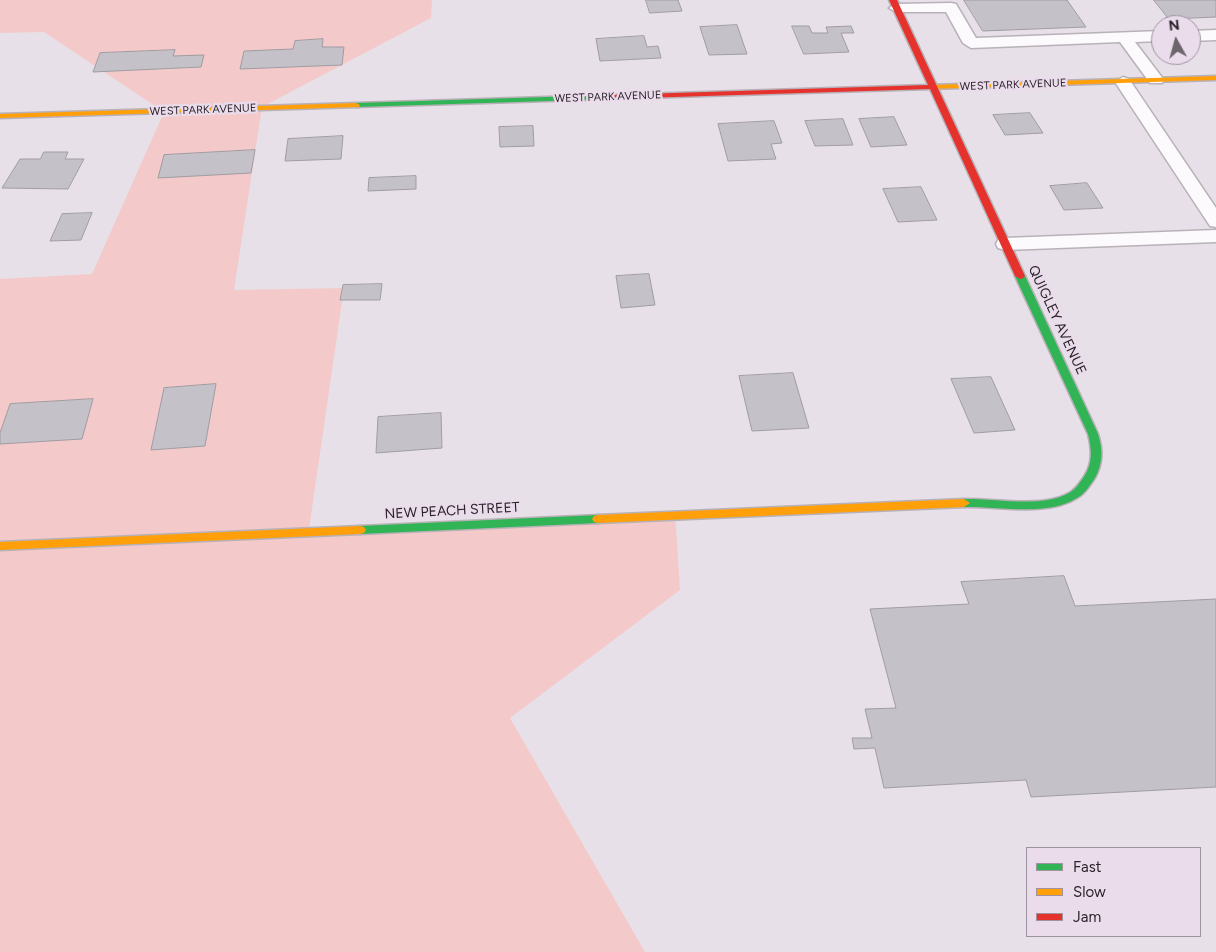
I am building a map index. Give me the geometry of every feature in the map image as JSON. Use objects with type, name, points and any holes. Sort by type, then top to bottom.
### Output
[{"type":"street","name":"QUIGLEY AVENUE","points":[[894,4],[1093,434],[1099,454],[1093,472],[1082,489],[1071,497],[1047,502],[905,506]]},
{"type":"street","name":"WEST PARK AVENUE","points":[[0,116],[1216,78]]},
{"type":"street","name":"NEW PEACH STREET","points":[[0,546],[905,506]]},
{"type":"lane","points":[[894,4],[951,8],[972,43],[1151,37]]},
{"type":"lane","points":[[1201,36],[1216,35]]},
{"type":"lane","points":[[1124,38],[1156,80]]},
{"type":"lane","points":[[1123,82],[1216,222]]},
{"type":"lane","points":[[1005,244],[1216,236]]},
{"type":"shaded area","points":[[0,0],[432,0],[431,18],[262,107],[234,290],[344,288],[309,529],[675,513],[680,590],[510,718],[645,952],[0,952],[0,279],[92,274],[164,112],[44,32],[0,33]]},
{"type":"building","points":[[646,0],[678,0],[682,11],[650,13]]},
{"type":"building","points":[[964,0],[1067,0],[1086,27],[983,31]]},
{"type":"building","points":[[1154,0],[1216,0],[1216,17],[1166,15]]},
{"type":"building","points":[[737,25],[747,54],[709,55],[700,27]]},
{"type":"building","points":[[792,26],[809,26],[812,33],[828,33],[826,27],[851,26],[854,33],[841,33],[849,52],[804,54]]},
{"type":"building","points":[[644,36],[647,47],[658,46],[661,58],[600,61],[596,39]]},
{"type":"building","points":[[323,39],[322,47],[344,47],[342,65],[240,69],[244,51],[293,49],[295,41]]},
{"type":"building","points":[[175,50],[173,56],[204,55],[201,67],[93,72],[100,53]]},
{"type":"building","points":[[1030,113],[1043,133],[1005,135],[993,115]]},
{"type":"building","points":[[894,117],[907,145],[871,147],[859,119]]},
{"type":"building","points":[[843,119],[853,145],[815,146],[805,121]]},
{"type":"building","points":[[774,121],[782,143],[771,144],[776,159],[728,161],[718,124]]},
{"type":"building","points":[[533,126],[534,146],[500,147],[499,127]]},
{"type":"building","points":[[343,136],[341,159],[285,161],[288,139]]},
{"type":"building","points":[[255,150],[251,173],[158,178],[164,155]]},
{"type":"building","points":[[44,152],[68,152],[65,159],[84,159],[68,189],[2,188],[20,159],[40,159]]},
{"type":"building","points":[[416,176],[416,189],[368,191],[369,178]]},
{"type":"building","points":[[1087,183],[1103,208],[1064,210],[1050,186]]},
{"type":"building","points":[[921,187],[937,220],[898,222],[883,189]]},
{"type":"building","points":[[92,213],[81,240],[50,241],[62,214]]},
{"type":"building","points":[[649,274],[655,305],[621,308],[616,276]]},
{"type":"building","points":[[382,284],[380,300],[340,300],[343,285]]},
{"type":"building","points":[[793,373],[809,428],[752,431],[739,376]]},
{"type":"building","points":[[991,377],[1015,430],[974,433],[951,379]]},
{"type":"building","points":[[216,384],[205,446],[151,450],[164,388]]},
{"type":"building","points":[[93,399],[82,439],[0,444],[0,433],[10,404]]},
{"type":"building","points":[[441,413],[442,448],[376,453],[378,417]]},
{"type":"building","points":[[1064,576],[1075,606],[1216,599],[1216,787],[1031,797],[1026,780],[884,788],[875,748],[854,749],[852,738],[872,738],[865,709],[896,708],[870,609],[969,604],[961,582]]},
{"type":"traffic: fast","points":[[356,105],[610,97]]},
{"type":"traffic: fast","points":[[964,503],[1034,505],[1060,501],[1071,497],[1081,489],[1095,467],[1097,451],[1093,434],[1020,276]]},
{"type":"traffic: fast","points":[[360,530],[598,519]]},
{"type":"traffic: slow","points":[[930,87],[1216,78]]},
{"type":"traffic: slow","points":[[0,116],[356,105]]},
{"type":"traffic: slow","points":[[598,519],[964,503]]},
{"type":"traffic: slow","points":[[0,546],[360,530]]},
{"type":"traffic: jam","points":[[893,0],[1020,276]]},
{"type":"traffic: jam","points":[[610,97],[930,87]]}]
